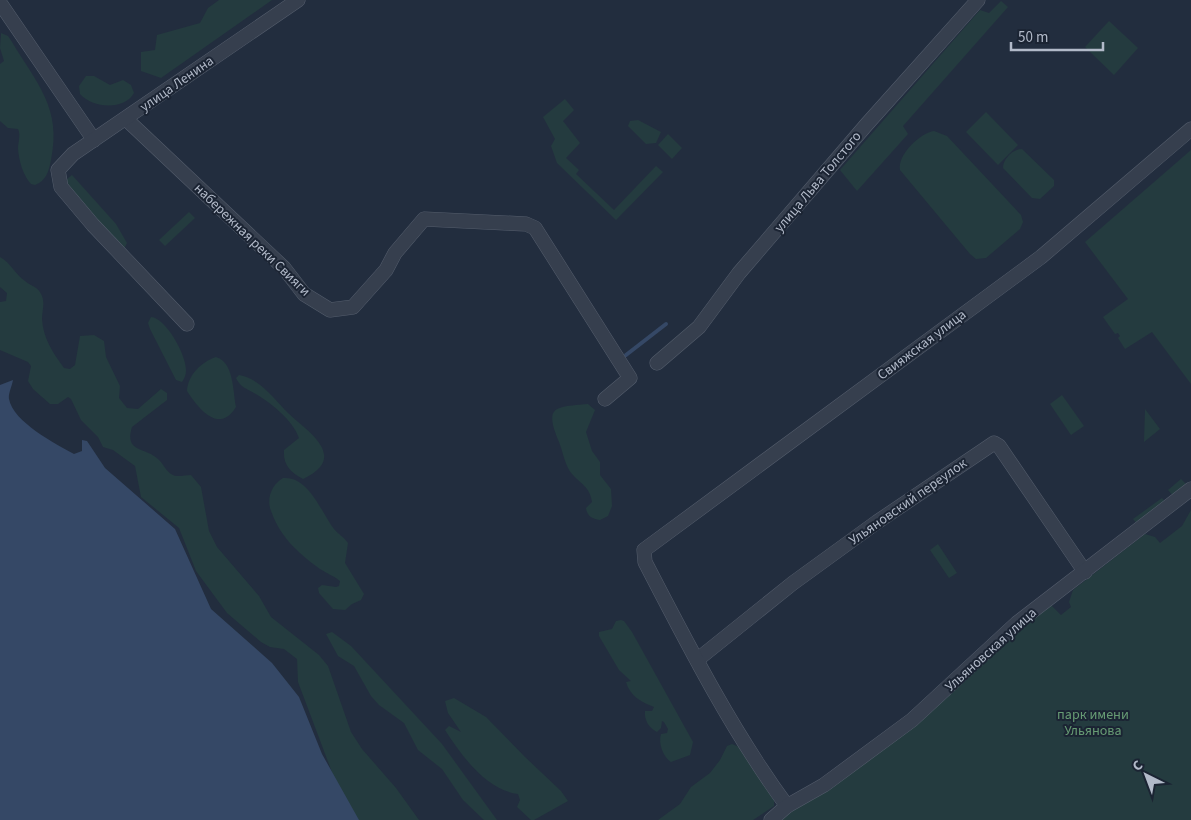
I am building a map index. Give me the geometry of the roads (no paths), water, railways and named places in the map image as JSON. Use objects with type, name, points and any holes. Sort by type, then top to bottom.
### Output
[{"type":"street","name":"улица Ленина","points":[[187,324],[61,187],[58,170],[73,154],[298,0]]},
{"type":"street","name":"улица Льва Толстого","points":[[657,363],[699,327],[739,273],[867,124],[978,0]]},
{"type":"street","points":[[0,3],[94,140]]},
{"type":"street","name":"набережная реки Свияги","points":[[126,119],[284,268],[304,294],[330,310],[353,307],[386,270],[395,253],[424,218],[526,224],[535,228],[630,378],[605,399]]},
{"type":"street","name":"Свияжская улица","points":[[697,660],[645,562],[644,550],[1056,246],[1191,129]]},
{"type":"street","name":"Ульяновский переулок","points":[[697,660],[793,583],[877,522],[994,443],[999,446],[1085,572]]},
{"type":"street","name":"Ульяновская улица","points":[[770,820],[787,806],[824,785],[912,720],[1017,623],[1191,489]]},
{"type":"street","points":[[697,660],[769,781],[787,806]]},
{"type":"water","points":[[13,380],[9,399],[12,408],[18,416],[36,431],[74,454],[82,451],[82,440],[87,441],[105,468],[175,529],[211,609],[272,663],[299,697],[322,754],[359,820],[0,820],[0,385]]},
{"type":"waterway","points":[[626,355],[666,324]]},
{"type":"park label","name":"парк имени Ульянова","points":[[1093,724]]}]
